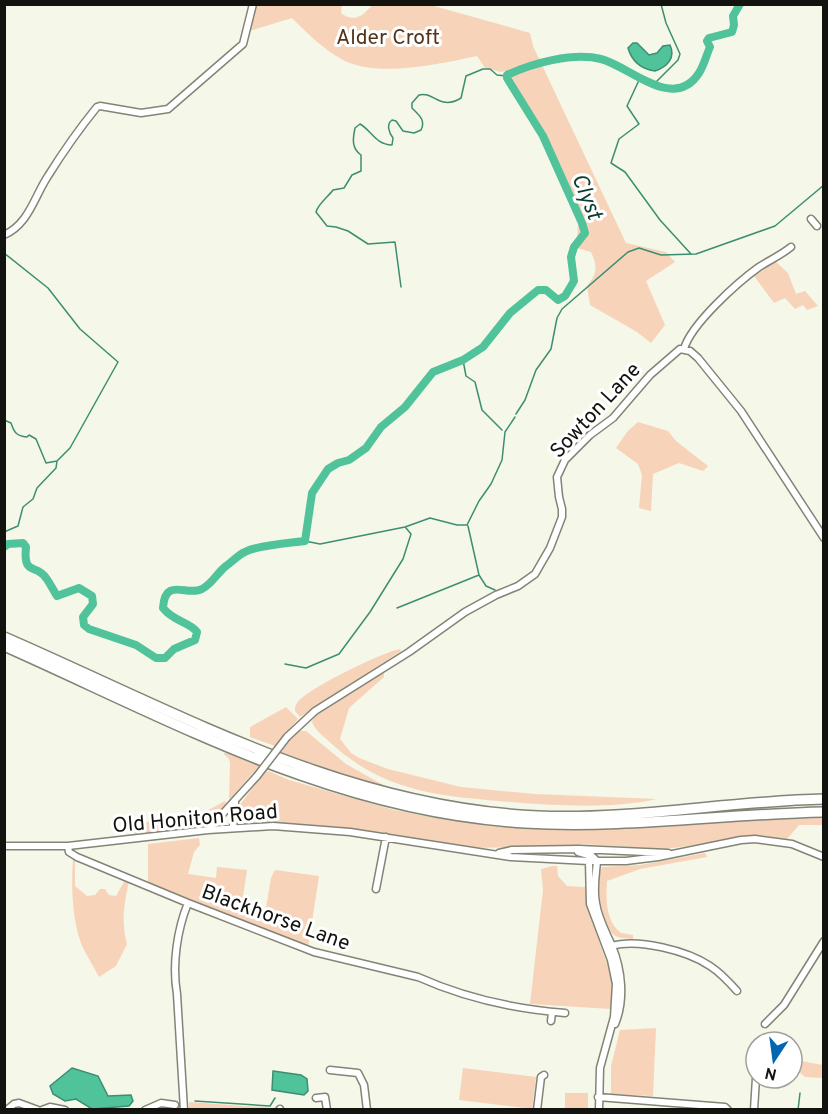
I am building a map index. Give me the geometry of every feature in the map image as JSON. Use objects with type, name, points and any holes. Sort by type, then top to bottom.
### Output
[{"type":"highway","points":[[4,637],[244,745],[297,765],[378,791],[461,808],[565,817],[824,799]]},
{"type":"highway","points":[[4,646],[230,749],[317,783],[384,802],[457,816],[523,823],[610,824],[824,812]]},
{"type":"street","points":[[5,235],[19,227],[33,206],[45,180],[97,107],[141,113],[168,110],[243,44],[253,4]]},
{"type":"street","points":[[811,219],[817,226]]},
{"type":"street","points":[[791,247],[748,275],[699,323],[687,339],[684,349],[698,358],[741,411],[824,538]]},
{"type":"street","name":"Sowton Lane","points":[[208,830],[257,776],[287,737],[315,711],[409,652],[465,612],[518,586],[535,574],[550,548],[562,517],[557,477],[565,460],[590,435],[613,418],[654,371],[676,352],[684,349]]},
{"type":"street","points":[[233,828],[235,801]]},
{"type":"street","points":[[225,829],[226,811]]},
{"type":"street","name":"Old Honiton Road","points":[[4,846],[68,846],[208,830],[273,826],[327,829],[511,857],[646,859],[755,839],[792,844],[824,857]]},
{"type":"street","points":[[376,889],[386,837]]},
{"type":"street","name":"Blackhorse Lane","points":[[68,846],[69,852],[77,857],[314,952],[418,977],[492,1003],[565,1013]]},
{"type":"street","name":"Old Honiton Road","points":[[495,854],[512,850],[607,849],[673,853]]},
{"type":"street","name":"Old Honiton Road","points":[[592,859],[594,853],[607,849]]},
{"type":"street","name":"Old Honiton Road","points":[[566,850],[585,853],[592,859]]},
{"type":"street","points":[[592,859],[599,914],[620,977],[621,996],[618,1017],[608,1041]]},
{"type":"street","points":[[592,859],[590,904],[609,945],[616,995],[614,1017],[600,1068],[599,1110]]},
{"type":"street","points":[[184,1110],[174,977],[181,918],[188,903]]},
{"type":"street","points":[[599,914],[610,935],[620,944]]},
{"type":"street","points":[[767,1023],[784,1005],[824,941]]},
{"type":"street","points":[[609,945],[630,943],[693,956],[711,966],[737,991]]},
{"type":"street","points":[[551,1021],[552,1012]]},
{"type":"street","points":[[330,1070],[358,1073],[364,1085],[367,1110]]},
{"type":"street","points":[[537,1110],[541,1077],[544,1075]]},
{"type":"street","points":[[754,1110],[755,1090]]},
{"type":"street","points":[[316,1098],[325,1097],[327,1110]]},
{"type":"street","points":[[598,1097],[725,1107],[728,1110]]},
{"type":"street","points":[[657,1102],[657,1110]]},
{"type":"street","points":[[8,1109],[19,1103],[40,1110],[50,1107],[65,1110]]},
{"type":"street","points":[[145,1110],[161,1103],[175,1105]]},
{"type":"green space","name":"Alder Croft","points":[[427,4],[530,33],[533,46],[626,243],[666,252],[675,262],[646,281],[665,325],[651,343],[637,332],[590,305],[587,286],[595,270],[593,257],[591,252],[577,248],[578,221],[521,94],[505,71],[485,68],[477,56],[409,68],[373,68],[357,65],[329,51],[292,18],[249,31],[256,5],[342,5],[341,13],[354,18],[362,15],[372,5]]},
{"type":"green space","points":[[776,262],[788,273],[796,294],[805,291],[818,306],[807,310],[803,305],[795,309],[785,298],[774,303],[754,276]]},
{"type":"green space","points":[[638,422],[668,431],[676,441],[708,466],[703,471],[679,463],[653,474],[651,511],[639,508],[642,475],[638,464],[616,448],[627,432]]},
{"type":"green space","points":[[400,649],[401,651],[300,717],[295,711],[297,703],[314,689],[362,664]]},
{"type":"green space","points":[[384,670],[384,677],[349,708],[340,739],[351,753],[359,758],[388,769],[461,787],[535,794],[657,799],[598,806],[498,801],[430,793],[398,784],[378,775],[341,752],[318,732],[312,722],[316,713]]},
{"type":"green space","points":[[286,707],[298,719],[275,746],[250,737],[250,727]]},
{"type":"green space","points":[[298,731],[306,731],[346,764],[385,786],[379,787],[279,754]]},
{"type":"green space","points":[[223,753],[260,765],[229,800],[230,763]]},
{"type":"green space","points":[[266,770],[289,780],[394,810],[490,826],[622,828],[823,816],[824,825],[799,825],[787,839],[753,837],[666,849],[580,844],[580,846],[476,848],[341,827],[246,821],[240,818],[239,806]]},
{"type":"green space","points":[[225,801],[226,804],[206,824],[178,830],[166,828],[144,834],[132,833],[139,826],[148,822],[210,809]]},
{"type":"green space","points":[[199,838],[200,845],[194,852],[188,874],[216,878],[217,867],[247,870],[242,903],[266,908],[271,878],[275,870],[319,876],[308,948],[148,884],[148,844]]},
{"type":"green space","points":[[705,853],[707,857],[640,869],[607,881],[609,916],[621,933],[633,935],[633,939],[614,935],[606,921],[600,902],[599,882],[602,867],[640,865]]},
{"type":"green space","points":[[73,860],[75,860],[75,886],[87,896],[95,895],[100,889],[105,889],[109,895],[116,896],[125,880],[129,881],[124,913],[127,944],[116,966],[99,977],[83,948],[74,916]]},
{"type":"green space","points":[[557,866],[558,876],[567,886],[585,887],[588,910],[612,984],[611,1009],[530,1004],[543,890],[541,869]]},
{"type":"green space","points":[[656,1028],[653,1096],[611,1094],[611,1066],[620,1030]]},
{"type":"green space","points":[[804,1061],[823,1065],[823,1078],[805,1077]]},
{"type":"green space","points":[[463,1068],[536,1077],[532,1109],[459,1100]]},
{"type":"green space","points":[[565,1093],[588,1093],[588,1109],[565,1109]]},
{"type":"green space","points":[[189,1102],[274,1108],[274,1110],[189,1109]]},
{"type":"shaded area","points":[[633,43],[637,43],[649,55],[657,53],[663,46],[670,45],[671,58],[667,64],[655,71],[645,69],[635,61],[630,53],[628,48]]},
{"type":"shaded area","points":[[72,1068],[98,1076],[108,1096],[131,1095],[133,1101],[129,1106],[92,1109],[76,1099],[65,1101],[53,1094],[50,1086]]},
{"type":"shaded area","points":[[273,1071],[301,1075],[307,1079],[308,1091],[304,1095],[272,1090]]},
{"type":"waterway","points":[[654,84],[678,60],[680,54],[666,23],[661,4]]},
{"type":"waterway","name":"Clyst","points":[[4,547],[8,544],[23,543],[26,547],[28,566],[42,574],[57,596],[79,588],[92,596],[93,604],[83,617],[84,625],[89,629],[136,645],[156,658],[165,658],[174,649],[195,640],[197,632],[163,608],[168,593],[178,589],[190,591],[202,589],[242,553],[266,546],[305,541],[312,493],[328,469],[349,460],[366,448],[381,427],[405,407],[433,372],[463,360],[483,347],[510,313],[538,290],[546,290],[558,300],[565,296],[574,281],[571,257],[574,247],[585,233],[582,223],[543,136],[507,75],[553,60],[590,57],[613,63],[652,84],[665,88],[677,88],[689,84],[699,73],[710,47],[707,41],[709,38],[732,32],[733,16],[740,4]]},
{"type":"waterway","points":[[401,287],[395,242],[368,244],[348,231],[327,226],[316,212],[333,190],[344,188],[352,175],[361,171],[361,155],[354,143],[355,128],[360,124],[378,140],[392,145],[393,138],[389,131],[392,120],[396,121],[403,131],[414,133],[421,130],[422,120],[412,108],[412,103],[419,95],[429,96],[442,102],[454,101],[461,98],[466,76],[483,69],[490,69],[497,75],[506,76]]},
{"type":"waterway","points":[[640,78],[627,106],[639,124],[619,139],[611,163],[625,172],[660,220],[691,254]]},
{"type":"waterway","points":[[516,414],[525,400],[536,370],[551,349],[557,318],[562,309],[628,252],[639,248],[661,255],[696,254],[775,226],[824,185]]},
{"type":"waterway","points":[[4,253],[48,288],[80,329],[118,362],[70,448],[57,461]]},
{"type":"waterway","points":[[463,360],[466,376],[475,382],[482,410],[502,430]]},
{"type":"waterway","points":[[4,398],[4,403]]},
{"type":"waterway","points":[[305,541],[320,544],[405,527],[430,518],[457,525],[467,525],[502,460],[505,432],[515,417]]},
{"type":"waterway","points":[[4,420],[11,423],[18,435],[27,437],[29,435],[36,439],[46,463],[57,461],[56,468],[37,488],[33,499],[23,507],[18,526],[4,532]]},
{"type":"waterway","points":[[468,526],[479,575],[486,586],[495,590]]},
{"type":"waterway","points":[[285,664],[306,668],[339,654],[370,612],[403,559],[411,534],[406,528]]},
{"type":"waterway","points":[[397,608],[479,575]]},
{"type":"waterway","points":[[798,1110],[800,1093]]},
{"type":"waterway","points":[[195,1101],[270,1106],[275,1098]]}]
